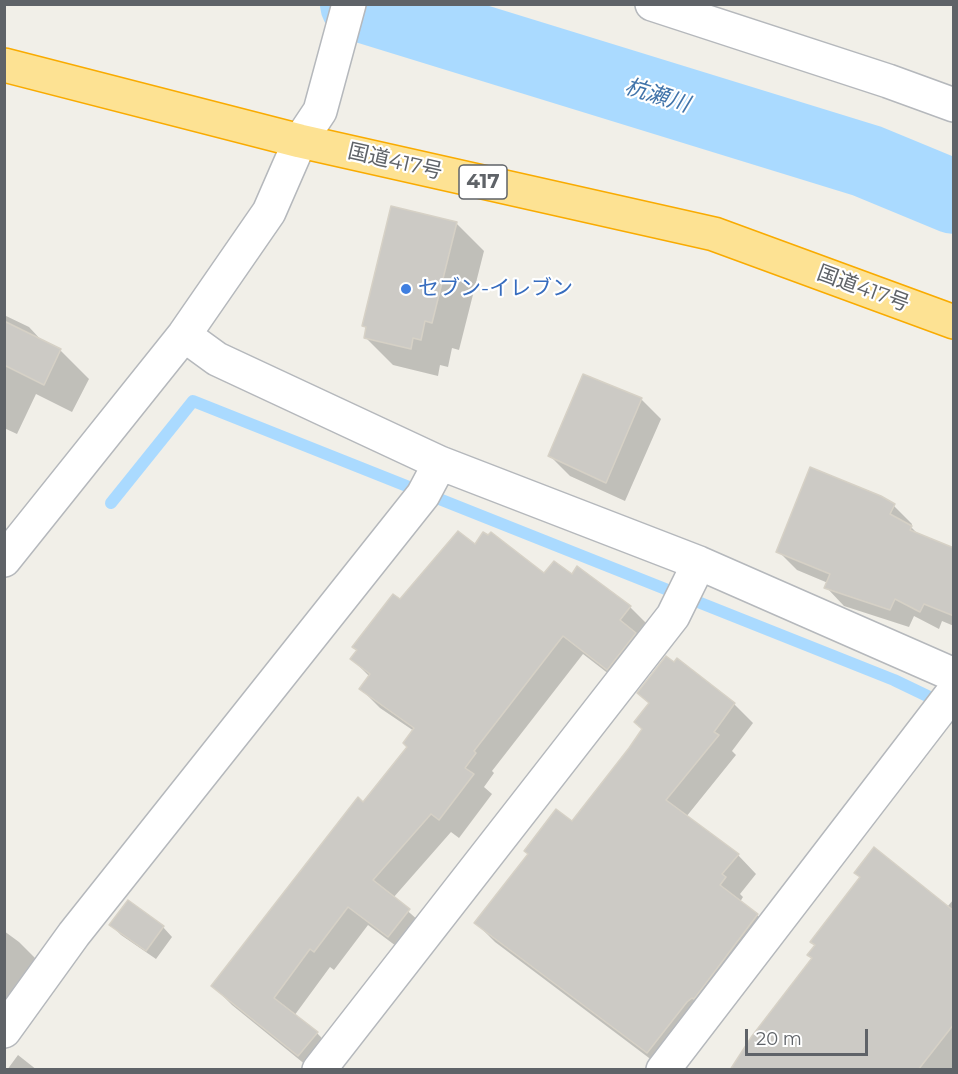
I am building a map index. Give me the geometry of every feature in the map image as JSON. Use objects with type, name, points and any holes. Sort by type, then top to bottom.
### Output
[{"type":"highway","name":"国道417号","points":[[4,65],[300,141],[714,234],[954,322]]},
{"type":"street","points":[[4,560],[184,335],[269,212],[300,141],[320,111],[349,4]]},
{"type":"street","points":[[652,4],[888,81],[954,105]]},
{"type":"street","points":[[184,335],[217,359],[432,479],[697,568],[954,675]]},
{"type":"street","points":[[4,1031],[74,934],[432,479]]},
{"type":"street","points":[[319,1070],[675,611],[697,568]]},
{"type":"street","points":[[663,1070],[954,691]]},
{"type":"building","name":"セブン-イレブン","points":[[391,206],[457,222],[432,323],[425,321],[421,340],[413,338],[411,349],[364,338],[366,327],[362,326]]},
{"type":"building","points":[[4,321],[61,349],[44,385],[4,365]]},
{"type":"building","points":[[583,374],[642,398],[606,483],[548,456]]},
{"type":"building","points":[[810,467],[881,496],[895,504],[890,514],[912,526],[910,530],[954,548],[954,616],[924,604],[920,612],[895,599],[890,610],[824,588],[830,574],[776,552]]},
{"type":"building","points":[[458,531],[475,544],[483,532],[488,535],[491,532],[544,573],[554,561],[572,574],[577,566],[631,606],[620,620],[636,633],[607,670],[563,636],[474,751],[476,753],[465,768],[474,774],[439,820],[431,814],[373,880],[410,909],[388,937],[348,907],[314,952],[310,949],[274,998],[318,1032],[298,1056],[211,986],[358,797],[363,802],[407,747],[403,743],[414,728],[359,689],[370,674],[350,659],[357,650],[352,647],[393,594],[400,599]]},
{"type":"building","points":[[666,656],[674,662],[677,658],[735,703],[714,732],[719,735],[666,800],[739,854],[722,874],[726,877],[720,885],[758,914],[694,999],[687,1002],[647,1053],[474,923],[528,854],[524,851],[556,809],[572,821],[629,748],[642,729],[634,722],[649,703],[637,693]]},
{"type":"building","points":[[874,847],[954,911],[954,1024],[918,1070],[730,1070],[752,1036],[812,958],[807,955],[815,945],[810,942],[860,877],[854,873]]},
{"type":"building","points":[[128,900],[164,926],[146,951],[109,925]]},
{"type":"waterway","name":"杭瀬川","points":[[357,4],[867,161],[954,197]]},
{"type":"waterway","points":[[111,503],[193,401],[894,680],[944,704]]},
{"type":"place","name":"セブン-イレブン","points":[[406,289]]}]
